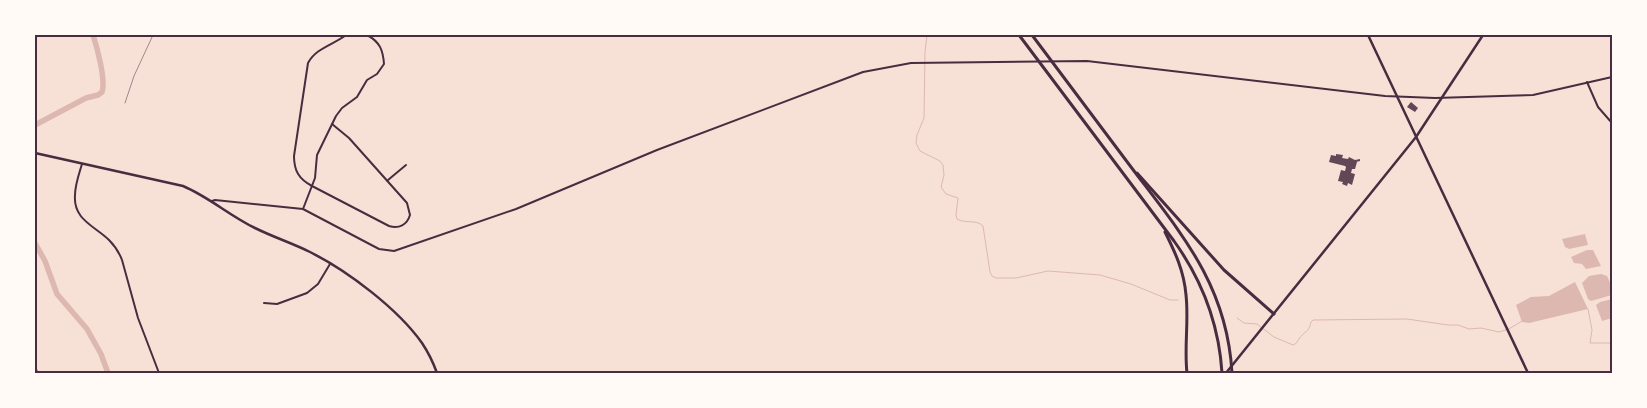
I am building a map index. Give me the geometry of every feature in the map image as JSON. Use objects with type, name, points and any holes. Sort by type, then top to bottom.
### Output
[{"type":"highway","points":[[1019,35],[1162,224],[1185,258],[1201,285],[1214,322],[1222,373]]},
{"type":"highway","points":[[1032,35],[1188,243],[1204,269],[1221,310],[1232,373]]},
{"type":"highway","points":[[1134,171],[1142,177],[1224,270],[1274,314]]},
{"type":"highway","points":[[1162,224],[1178,260],[1186,287],[1187,373]]},
{"type":"street","points":[[332,124],[349,138],[407,203],[410,209],[409,218],[403,226],[389,226],[312,186],[301,178],[295,168],[294,162],[308,62],[316,52],[346,35]]},
{"type":"street","points":[[303,209],[315,178],[317,155],[338,112],[356,97],[367,80],[377,74],[384,64],[382,49],[378,43],[367,35]]},
{"type":"street","points":[[1368,35],[1528,373]]},
{"type":"street","points":[[1226,373],[1416,137],[1483,35]]},
{"type":"street","points":[[212,201],[303,209],[379,249],[394,251],[516,209],[657,150],[863,72],[910,63],[1104,62],[1398,97],[1443,98],[1533,95],[1612,77]]},
{"type":"street","points":[[1587,82],[1598,107],[1612,123]]},
{"type":"street","points":[[35,153],[183,186],[198,192],[228,213],[255,228],[311,253],[373,294],[411,329],[430,356],[437,373]]},
{"type":"street","points":[[82,164],[75,196],[76,209],[84,222],[109,239],[118,251],[138,318],[159,373]]},
{"type":"street","points":[[388,180],[406,165]]},
{"type":"street","points":[[264,303],[277,304],[307,293],[318,284],[330,264]]},
{"type":"street","points":[[35,367],[37,373]]},
{"type":"path","points":[[124,103],[152,35]]},
{"type":"shaded area","points":[[1585,234],[1588,245],[1569,249],[1565,247],[1562,239]]},
{"type":"shaded area","points":[[1587,250],[1593,250],[1601,266],[1586,269],[1582,264],[1574,263],[1571,257]]},
{"type":"shaded area","points":[[1601,274],[1607,276],[1612,287],[1612,295],[1591,301],[1588,299],[1582,283],[1589,276]]},
{"type":"shaded area","points":[[1575,282],[1588,309],[1529,323],[1522,322],[1516,305],[1531,297],[1549,296]]},
{"type":"shaded area","points":[[1612,299],[1612,318],[1602,321],[1596,305]]},
{"type":"building","points":[[1411,102],[1418,108],[1415,112],[1407,107]]},
{"type":"building","points":[[1336,154],[1343,155],[1342,158],[1360,159],[1360,161],[1356,162],[1355,169],[1352,169],[1351,173],[1355,174],[1352,185],[1348,183],[1347,186],[1342,184],[1343,182],[1338,181],[1341,170],[1345,171],[1346,167],[1329,162],[1331,155],[1336,156]]},
{"type":"waterway","points":[[35,125],[86,98],[102,92],[102,72],[93,35]]},
{"type":"waterway","points":[[927,35],[924,118],[916,143],[920,151],[940,161],[943,165],[944,175],[941,187],[946,194],[958,198],[957,219],[983,226],[992,276],[996,278],[1016,278],[1048,271],[1100,275],[1131,284],[1170,300],[1178,300]]},
{"type":"waterway","points":[[35,243],[45,261],[57,294],[87,329],[101,354],[108,373]]},
{"type":"waterway","points":[[1588,309],[1592,330],[1590,343],[1612,343]]},
{"type":"waterway","points":[[1237,318],[1244,323],[1257,324],[1274,337],[1293,345],[1308,330],[1313,320],[1407,319],[1499,332],[1509,329],[1522,321]]}]
